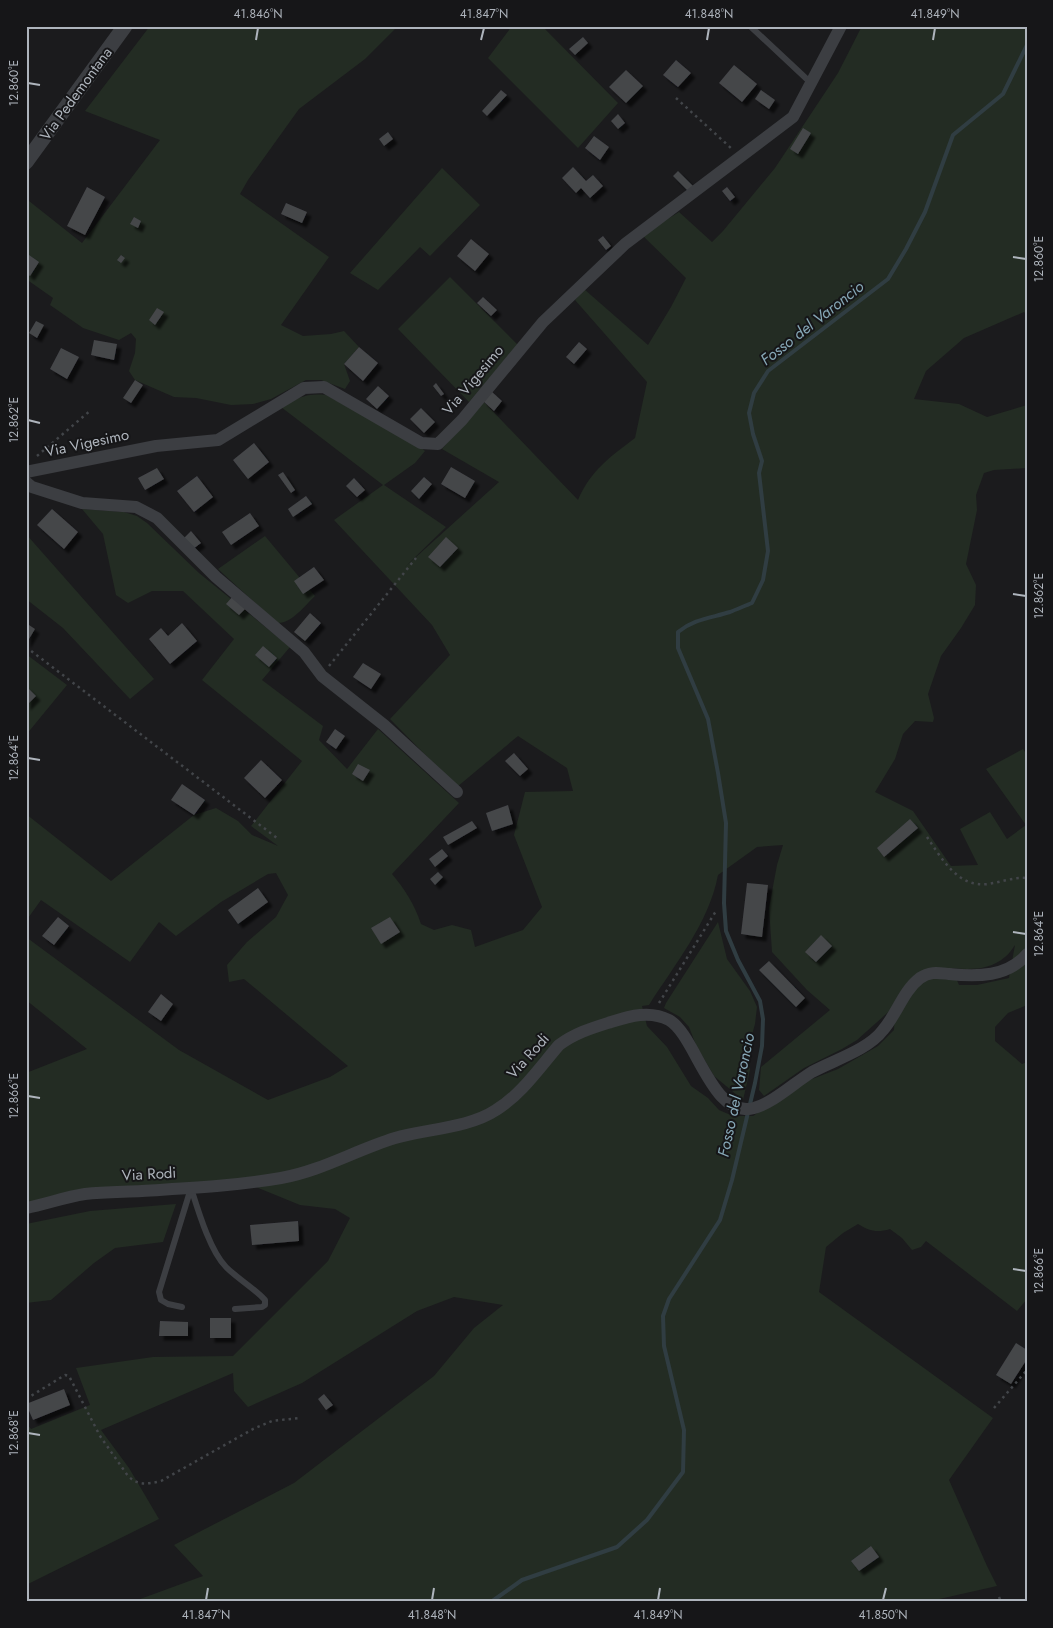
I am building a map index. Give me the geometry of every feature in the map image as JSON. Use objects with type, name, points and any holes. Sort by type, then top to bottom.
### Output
[{"type":"street","name":"Via Pedemontana","points":[[26,162],[125,26]]},
{"type":"street","name":"Via Vigesimo","points":[[26,472],[156,446],[218,440],[304,388],[324,387],[421,443],[438,444],[462,420],[542,322],[618,250],[793,117],[841,26]]},
{"type":"street","points":[[26,482],[32,487],[82,503],[136,507],[157,518],[216,577],[304,652],[322,676],[384,725],[457,792]]},
{"type":"street","name":"Via Rodi","points":[[26,1208],[85,1194],[246,1183],[307,1172],[388,1140],[478,1119],[496,1111],[514,1096],[559,1045],[566,1040],[589,1029],[628,1016],[652,1015],[669,1020],[679,1029],[708,1077],[729,1103],[743,1109],[754,1108],[883,1032],[911,987],[928,973],[981,975],[998,972],[1019,963],[1027,954]]},
{"type":"lane","points":[[750,26],[812,83]]},
{"type":"lane","points":[[182,1306],[168,1304],[161,1300],[158,1292],[191,1188]]},
{"type":"lane","points":[[191,1188],[219,1259],[232,1273],[266,1300],[265,1305],[262,1307],[235,1310]]},
{"type":"path","points":[[676,98],[741,157]]},
{"type":"path","points":[[33,460],[91,410]]},
{"type":"path","points":[[322,676],[416,558]]},
{"type":"path","points":[[26,647],[277,838]]},
{"type":"path","points":[[927,837],[953,873],[972,883],[984,884],[1027,878]]},
{"type":"path","points":[[652,1015],[716,911]]},
{"type":"path","points":[[994,1408],[1027,1370]]},
{"type":"path","points":[[26,1399],[65,1375],[69,1376],[100,1436],[128,1476],[133,1481],[144,1484],[160,1481],[253,1429],[272,1421],[299,1418]]},
{"type":"path","points":[[999,1597],[1002,1602]]},
{"type":"shaded area","points":[[150,26],[398,26],[365,59],[299,109],[240,194],[329,257],[281,325],[303,336],[344,331],[359,347],[344,364],[350,381],[345,389],[321,380],[306,380],[271,399],[253,404],[231,405],[196,398],[174,397],[135,380],[129,371],[135,353],[136,339],[131,333],[119,340],[83,328],[50,305],[53,298],[26,279],[26,204],[29,201],[82,243],[160,140],[85,111]]},
{"type":"shaded area","points":[[512,26],[542,26],[618,103],[578,148],[488,58]]},
{"type":"shaded area","points":[[862,26],[1027,26],[1027,315],[1024,312],[964,338],[926,371],[914,399],[959,404],[987,417],[1027,405],[1027,468],[994,470],[984,473],[976,495],[977,510],[966,564],[976,585],[975,605],[941,656],[928,694],[934,718],[933,722],[915,721],[903,734],[895,759],[875,792],[913,811],[951,866],[978,865],[960,829],[990,812],[1007,839],[1026,825],[986,769],[1023,749],[1027,755],[1027,1005],[1008,1013],[995,1027],[995,1041],[1022,1064],[1027,1062],[1027,1299],[1017,1311],[926,1241],[921,1247],[912,1250],[902,1238],[890,1229],[873,1231],[858,1224],[826,1247],[819,1292],[993,1418],[949,1480],[997,1586],[926,1602],[132,1602],[203,1576],[174,1545],[294,1483],[434,1376],[474,1328],[503,1305],[454,1297],[417,1311],[302,1383],[248,1407],[234,1391],[233,1373],[101,1430],[129,1468],[159,1519],[26,1585],[26,1423],[31,1429],[90,1405],[76,1368],[153,1357],[233,1356],[328,1261],[350,1218],[335,1209],[300,1205],[246,1183],[126,1191],[26,1208],[26,1073],[87,1049],[26,1000],[26,937],[179,1050],[268,1100],[330,1077],[348,1066],[244,979],[229,982],[227,965],[247,942],[276,917],[288,895],[276,873],[268,874],[221,902],[176,936],[159,922],[130,962],[41,900],[26,921],[26,814],[111,881],[194,815],[216,808],[238,821],[252,835],[278,846],[251,826],[302,761],[202,680],[234,639],[183,591],[152,591],[128,603],[116,595],[103,534],[82,509],[124,512],[137,516],[147,523],[199,573],[290,647],[262,680],[323,726],[319,740],[347,769],[378,729],[459,803],[392,874],[409,897],[421,924],[434,930],[452,925],[471,930],[475,947],[523,930],[542,907],[514,835],[525,792],[573,791],[567,768],[518,736],[457,787],[390,719],[450,655],[432,625],[334,520],[383,485],[281,407],[302,397],[326,395],[425,451],[415,463],[384,485],[446,527],[405,567],[499,482],[442,449],[483,401],[578,500],[595,472],[609,458],[635,438],[647,382],[575,300],[584,289],[648,345],[686,278],[642,235],[679,212],[712,242],[775,168],[838,73]],"holes":[[[783,845],[777,865],[769,908],[772,952],[807,990],[830,1010],[761,1067],[759,1090],[764,1096],[804,1068],[857,1040],[895,1006],[894,1030],[878,1046],[838,1069],[807,1081],[753,1116],[733,1116],[719,1110],[708,1098],[691,1086],[667,1047],[647,1026],[642,1006],[649,1005],[690,943],[707,910],[714,893],[718,875],[757,847]],[[1015,945],[1009,978],[977,985],[959,985],[952,968],[973,969],[986,967],[1006,956]]]},
{"type":"shaded area","points":[[442,168],[480,205],[430,256],[420,247],[378,290],[350,273]]},
{"type":"shaded area","points":[[450,277],[518,345],[469,402],[398,329]]},
{"type":"shaded area","points":[[26,534],[154,679],[130,699],[63,628],[26,599]]},
{"type":"shaded area","points":[[265,536],[315,596],[303,609],[283,622],[277,623],[218,569]]},
{"type":"shaded area","points":[[26,654],[67,685],[26,735]]},
{"type":"shaded area","points":[[718,922],[727,959],[750,991],[757,1007],[755,1024],[748,1049],[750,1070],[743,1100],[714,1076],[696,1045],[689,1027],[680,1017],[664,1008]]},
{"type":"shaded area","points":[[176,1204],[163,1242],[115,1248],[94,1263],[51,1300],[26,1303],[26,1224],[90,1211]]},
{"type":"building","points":[[583,37],[588,43],[575,55],[569,49]]},
{"type":"building","points":[[676,60],[691,73],[678,87],[663,75]]},
{"type":"building","points":[[734,65],[757,84],[742,102],[719,83]]},
{"type":"building","points":[[626,70],[643,86],[626,103],[609,87]]},
{"type":"building","points":[[501,90],[507,95],[487,116],[482,111]]},
{"type":"building","points":[[761,90],[775,100],[769,109],[755,99]]},
{"type":"building","points":[[618,114],[625,123],[618,129],[611,121]]},
{"type":"building","points":[[803,128],[811,133],[798,154],[790,149]]},
{"type":"building","points":[[388,132],[393,139],[384,146],[379,139]]},
{"type":"building","points":[[594,136],[609,147],[600,160],[585,148]]},
{"type":"building","points":[[573,167],[586,181],[593,175],[603,186],[590,198],[581,188],[576,193],[562,178]]},
{"type":"building","points":[[678,171],[694,187],[689,192],[673,176]]},
{"type":"building","points":[[87,187],[105,197],[85,235],[67,226]]},
{"type":"building","points":[[727,187],[735,197],[730,201],[722,191]]},
{"type":"building","points":[[286,203],[307,212],[302,223],[281,214]]},
{"type":"building","points":[[134,217],[141,221],[138,228],[130,224]]},
{"type":"building","points":[[603,236],[611,246],[606,250],[598,240]]},
{"type":"building","points":[[471,239],[489,254],[475,271],[457,256]]},
{"type":"building","points":[[29,255],[39,262],[30,276],[26,273],[26,259]]},
{"type":"building","points":[[121,255],[125,258],[121,263],[117,260]]},
{"type":"building","points":[[483,297],[497,310],[491,316],[477,303]]},
{"type":"building","points":[[157,308],[164,312],[155,325],[149,320]]},
{"type":"building","points":[[36,321],[44,325],[37,338],[29,333]]},
{"type":"building","points":[[94,340],[117,344],[114,360],[91,355]]},
{"type":"building","points":[[579,342],[587,349],[574,364],[566,357]]},
{"type":"building","points":[[359,347],[378,363],[363,381],[344,364]]},
{"type":"building","points":[[61,348],[79,357],[67,379],[50,369]]},
{"type":"building","points":[[135,380],[143,385],[131,403],[123,398]]},
{"type":"building","points":[[436,383],[444,394],[441,396],[433,386]]},
{"type":"building","points":[[378,386],[389,396],[377,409],[366,399]]},
{"type":"building","points":[[491,391],[502,401],[494,411],[483,401]]},
{"type":"building","points":[[421,408],[435,422],[424,433],[410,419]]},
{"type":"building","points":[[254,443],[269,462],[248,479],[233,460]]},
{"type":"building","points":[[451,467],[475,481],[465,498],[441,484]]},
{"type":"building","points":[[157,468],[164,479],[145,490],[138,478]]},
{"type":"building","points":[[283,472],[295,490],[291,493],[278,475]]},
{"type":"building","points":[[197,476],[213,497],[194,512],[177,491]]},
{"type":"building","points":[[424,477],[432,484],[419,499],[411,491]]},
{"type":"building","points":[[354,478],[365,490],[357,497],[346,486]]},
{"type":"building","points":[[306,496],[312,504],[293,517],[288,509]]},
{"type":"building","points":[[52,509],[78,532],[64,549],[37,525]]},
{"type":"building","points":[[250,513],[259,526],[231,545],[222,532]]},
{"type":"building","points":[[191,531],[201,543],[193,549],[184,538]]},
{"type":"building","points":[[446,537],[458,548],[440,567],[428,557]]},
{"type":"building","points":[[314,567],[324,580],[303,594],[294,581]]},
{"type":"building","points":[[233,596],[246,608],[239,615],[226,604]]},
{"type":"building","points":[[310,613],[321,623],[305,641],[294,632]]},
{"type":"building","points":[[26,623],[35,629],[26,644]]},
{"type":"building","points":[[182,623],[197,641],[170,664],[149,639],[161,628],[168,636]]},
{"type":"building","points":[[263,646],[277,658],[269,667],[255,655]]},
{"type":"building","points":[[363,663],[381,674],[371,689],[353,677]]},
{"type":"building","points":[[26,686],[36,696],[26,706]]},
{"type":"building","points":[[335,729],[345,736],[336,749],[326,742]]},
{"type":"building","points":[[514,753],[528,769],[520,776],[505,761]]},
{"type":"building","points":[[261,760],[282,780],[265,798],[244,778]]},
{"type":"building","points":[[358,764],[370,770],[363,781],[352,774]]},
{"type":"building","points":[[182,784],[205,800],[194,815],[171,800]]},
{"type":"building","points":[[508,805],[513,824],[492,831],[486,813]]},
{"type":"building","points":[[910,819],[918,828],[884,857],[877,848]]},
{"type":"building","points":[[472,821],[477,828],[448,845],[443,837]]},
{"type":"building","points":[[442,849],[448,856],[435,867],[429,859]]},
{"type":"building","points":[[438,872],[443,877],[435,885],[430,879]]},
{"type":"building","points":[[747,883],[768,885],[762,937],[741,934]]},
{"type":"building","points":[[258,888],[268,902],[238,924],[228,910]]},
{"type":"building","points":[[58,917],[69,926],[54,945],[42,936]]},
{"type":"building","points":[[390,917],[400,932],[381,944],[371,928]]},
{"type":"building","points":[[821,935],[832,946],[816,962],[805,952]]},
{"type":"building","points":[[769,961],[805,998],[796,1007],[759,970]]},
{"type":"building","points":[[161,994],[173,1004],[161,1021],[148,1012]]},
{"type":"building","points":[[298,1221],[299,1241],[252,1245],[250,1225]]},
{"type":"building","points":[[210,1318],[231,1318],[231,1338],[210,1338]]},
{"type":"building","points":[[160,1321],[188,1322],[188,1336],[159,1336]]},
{"type":"building","points":[[1016,1343],[1027,1350],[1027,1359],[1011,1384],[996,1375]]},
{"type":"building","points":[[64,1389],[70,1405],[33,1420],[26,1404]]},
{"type":"building","points":[[324,1394],[333,1405],[326,1410],[318,1399]]},
{"type":"building","points":[[871,1546],[879,1557],[859,1571],[851,1561]]},
{"type":"waterway","name":"Fosso del Varoncio","points":[[491,1602],[522,1580],[617,1547],[647,1520],[683,1472],[684,1430],[664,1346],[663,1316],[669,1299],[720,1220],[732,1180],[755,1083],[762,1046],[763,1019],[760,1001],[738,960],[726,931],[724,903],[726,823],[718,773],[708,719],[678,648],[678,632],[696,622],[752,603],[763,580],[768,551],[759,473],[762,461],[753,434],[749,413],[754,393],[768,371],[888,279],[925,212],[953,135],[1003,94],[1027,45]]}]
